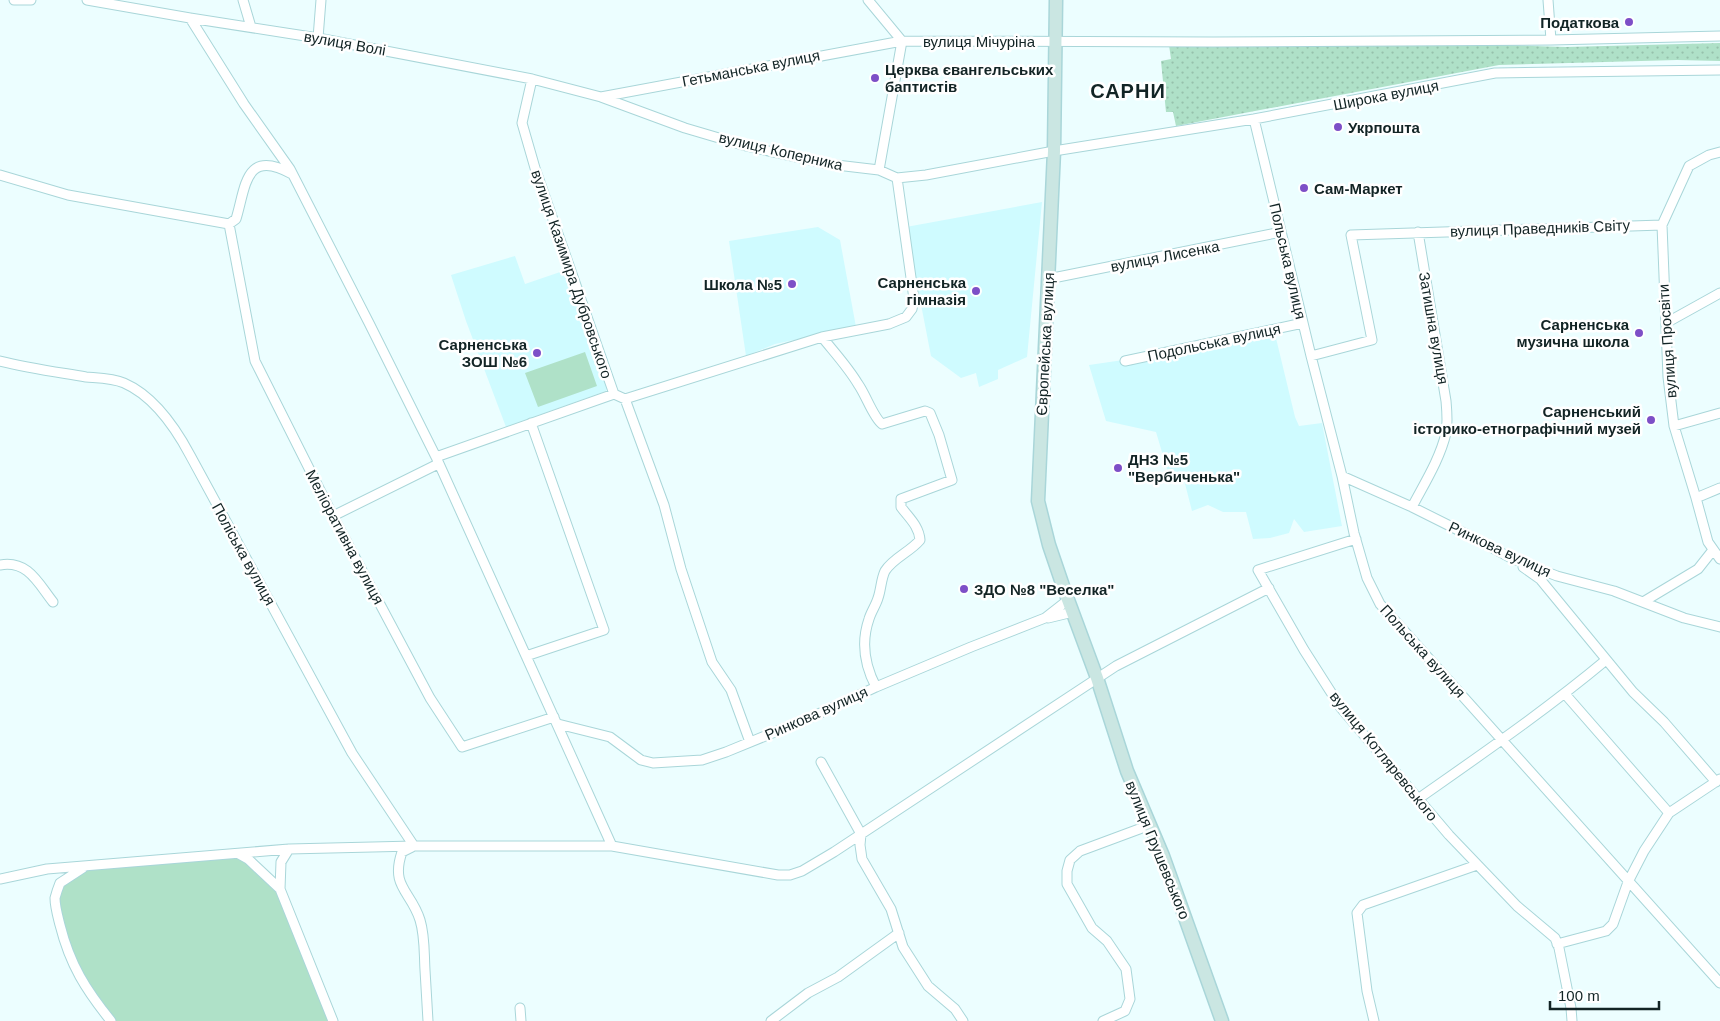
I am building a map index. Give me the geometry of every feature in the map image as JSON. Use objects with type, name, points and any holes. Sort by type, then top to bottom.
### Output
[{"type":"main road","name":"Європейська вулиця","points":[[1056,0],[1054,151],[1038,501],[1050,545],[1097,678]]},
{"type":"main road","name":"вулиця Грушевського","points":[[1097,678],[1127,771],[1163,856],[1222,1021]]},
{"type":"street","points":[[14,0],[31,0]]},
{"type":"street","name":"вулиця Волі","points":[[88,0],[318,38],[532,79],[601,97]]},
{"type":"street","points":[[243,0],[251,27]]},
{"type":"street","points":[[318,38],[321,0]]},
{"type":"street","points":[[868,0],[902,41],[879,170]]},
{"type":"street","points":[[1548,0],[1551,40]]},
{"type":"street","points":[[190,18],[244,104],[293,175],[437,460],[612,846]]},
{"type":"street","points":[[1055,42],[1551,40],[1720,36]]},
{"type":"street","name":"вулиця Мічуріна","points":[[902,41],[1055,42]]},
{"type":"street","name":"Гетьманська вулиця","points":[[601,97],[902,41]]},
{"type":"street","name":"Широка вулиця","points":[[1054,151],[1254,119],[1495,73],[1720,70]]},
{"type":"street","name":"вулиця Казимира Дубровського","points":[[532,79],[522,123],[534,168],[614,394],[624,400]]},
{"type":"street","name":"вулиця Коперника","points":[[601,97],[685,128],[746,146],[828,164],[879,170],[897,178],[926,175],[1054,151]]},
{"type":"street","name":"Польська вулиця","points":[[1254,119],[1356,540],[1367,578],[1380,604],[1720,983]]},
{"type":"street","name":"вулиця Просвіти","points":[[1712,550],[1674,426],[1668,378],[1662,225],[1689,166],[1708,155],[1720,152]]},
{"type":"street","points":[[0,175],[68,195],[229,224],[236,219],[246,180],[250,172],[258,167],[272,166],[293,175]]},
{"type":"street","points":[[750,742],[731,690],[712,662],[681,569],[664,505],[624,400],[822,337],[889,324],[906,317],[912,309],[914,299],[897,178]]},
{"type":"street","name":"Меліоративна вулиця","points":[[229,224],[254,361],[333,516],[430,698],[462,747],[556,720]]},
{"type":"street","name":"вулиця Праведників Світу","points":[[1311,356],[1372,340],[1351,235],[1662,225]]},
{"type":"street","name":"вулиця Лисенка","points":[[1048,280],[1281,232]]},
{"type":"street","name":"Затишна вулиця","points":[[1412,507],[1442,444],[1446,432],[1447,418],[1418,232]]},
{"type":"street","points":[[1666,323],[1720,292]]},
{"type":"street","name":"Подольська вулиця","points":[[1125,361],[1303,323]]},
{"type":"street","points":[[822,337],[857,381],[876,419],[882,424],[925,411],[930,413],[939,435],[952,480],[901,499],[901,507],[920,532],[920,540],[914,547],[898,558],[885,572],[879,596],[869,620],[865,638],[865,658],[870,676],[876,687]]},
{"type":"street","name":"Поліська вулиця","points":[[0,361],[24,367],[123,382],[139,392],[160,411],[176,430],[186,446],[352,753],[414,846]]},
{"type":"street","points":[[333,516],[437,460],[531,423],[614,394]]},
{"type":"street","points":[[1674,426],[1720,413]]},
{"type":"street","points":[[526,656],[604,630],[531,423]]},
{"type":"street","name":"Ринкова вулиця","points":[[1342,476],[1412,507],[1511,558],[1557,576],[1614,591],[1684,618],[1720,627]]},
{"type":"street","points":[[1696,498],[1720,488]]},
{"type":"street","points":[[0,879],[47,869],[289,849],[414,846],[612,846],[764,873],[790,875],[802,871],[861,834],[1116,666],[1269,588],[1258,570],[1356,540]]},
{"type":"street","points":[[1643,602],[1698,569],[1712,550],[1720,559]]},
{"type":"street","points":[[1511,558],[1540,579],[1633,692],[1718,780],[1669,813],[1658,828],[1628,882],[1613,924],[1606,931],[1557,944]]},
{"type":"street","points":[[0,565],[9,563],[28,570],[53,602]]},
{"type":"street","name":"вулиця Котляревського","points":[[1269,588],[1304,650],[1341,708],[1477,865],[1517,906],[1555,938],[1571,1008],[1572,1021]]},
{"type":"street","name":"Ринкова вулиця","points":[[556,720],[610,737],[640,760],[654,763],[702,760],[814,716],[876,687],[1071,606]]},
{"type":"street","points":[[1418,799],[1503,740],[1565,694],[1606,660]]},
{"type":"street","points":[[1565,694],[1669,813]]},
{"type":"street","points":[[821,762],[861,834],[862,859],[891,909],[903,947],[928,986],[955,1009],[963,1021]]},
{"type":"street","points":[[1103,1021],[1124,1011],[1130,999],[1126,969],[1107,941],[1092,928],[1067,884],[1067,872],[1070,860],[1080,851],[1150,825]]},
{"type":"street","points":[[414,846],[402,852],[398,864],[398,876],[403,891],[417,911],[421,922],[424,940],[428,1021]]},
{"type":"street","points":[[289,849],[281,862],[280,889],[333,1021]]},
{"type":"street","points":[[238,854],[248,859],[280,889]]},
{"type":"street","points":[[1374,1021],[1367,990],[1356,913],[1363,905],[1477,865]]},
{"type":"street","points":[[85,867],[60,883],[55,898],[57,916],[62,936],[74,967],[88,991],[111,1021]]},
{"type":"street","points":[[771,1021],[808,993],[838,977],[899,933]]},
{"type":"street","points":[[520,1008],[521,1021]]},
{"type":"shaded area","name":"Сарненська гімназія","points":[[1042,202],[1027,357],[998,370],[998,379],[979,387],[976,373],[961,378],[931,356],[906,227]]},
{"type":"shaded area","name":"Школа №5","points":[[818,227],[840,240],[856,327],[775,344],[746,356],[729,241]]},
{"type":"shaded area","name":"Сарненська ЗОШ №6","points":[[515,256],[525,284],[566,270],[608,386],[606,391],[506,427],[466,321],[451,275]]},
{"type":"shaded area","points":[[1275,334],[1295,417],[1299,426],[1322,423],[1342,526],[1304,532],[1294,519],[1289,533],[1270,538],[1253,539],[1246,512],[1223,512],[1208,505],[1192,511],[1183,476],[1170,479],[1156,432],[1106,421],[1089,365],[1137,358],[1181,348],[1204,351],[1216,346]]},
{"type":"green space","points":[[1720,43],[1720,61],[1677,60],[1499,65],[1176,126],[1173,112],[1166,112],[1161,61],[1171,59],[1169,45],[1465,44],[1566,47]]},
{"type":"green space","points":[[585,352],[597,386],[538,407],[525,373]]},
{"type":"green space","points":[[238,854],[280,889],[333,1021],[111,1021],[88,991],[57,916],[60,883],[85,867]]},
{"type":"place","name":"Податкова","points":[[1629,22]]},
{"type":"place","name":"Церква євангельських баптистів","points":[[875,78]]},
{"type":"place","name":"Укрпошта","points":[[1338,127]]},
{"type":"place","name":"Сам-Маркет","points":[[1304,188]]},
{"type":"place","name":"Школа №5","points":[[792,284]]},
{"type":"place","name":"Сарненська гімназія","points":[[976,291]]},
{"type":"place","name":"Сарненська музична школа","points":[[1639,333]]},
{"type":"place","name":"Сарненська ЗОШ №6","points":[[537,353]]},
{"type":"place","name":"Сарненський історико-етнографічний музей","points":[[1651,420]]},
{"type":"place","name":"ДНЗ №5 \"Вербиченька\"","points":[[1118,468]]},
{"type":"place","name":"ЗДО №8 \"Веселка\"","points":[[964,589]]},
{"type":"district","name":"САРНИ","points":[[1128,91]]}]
